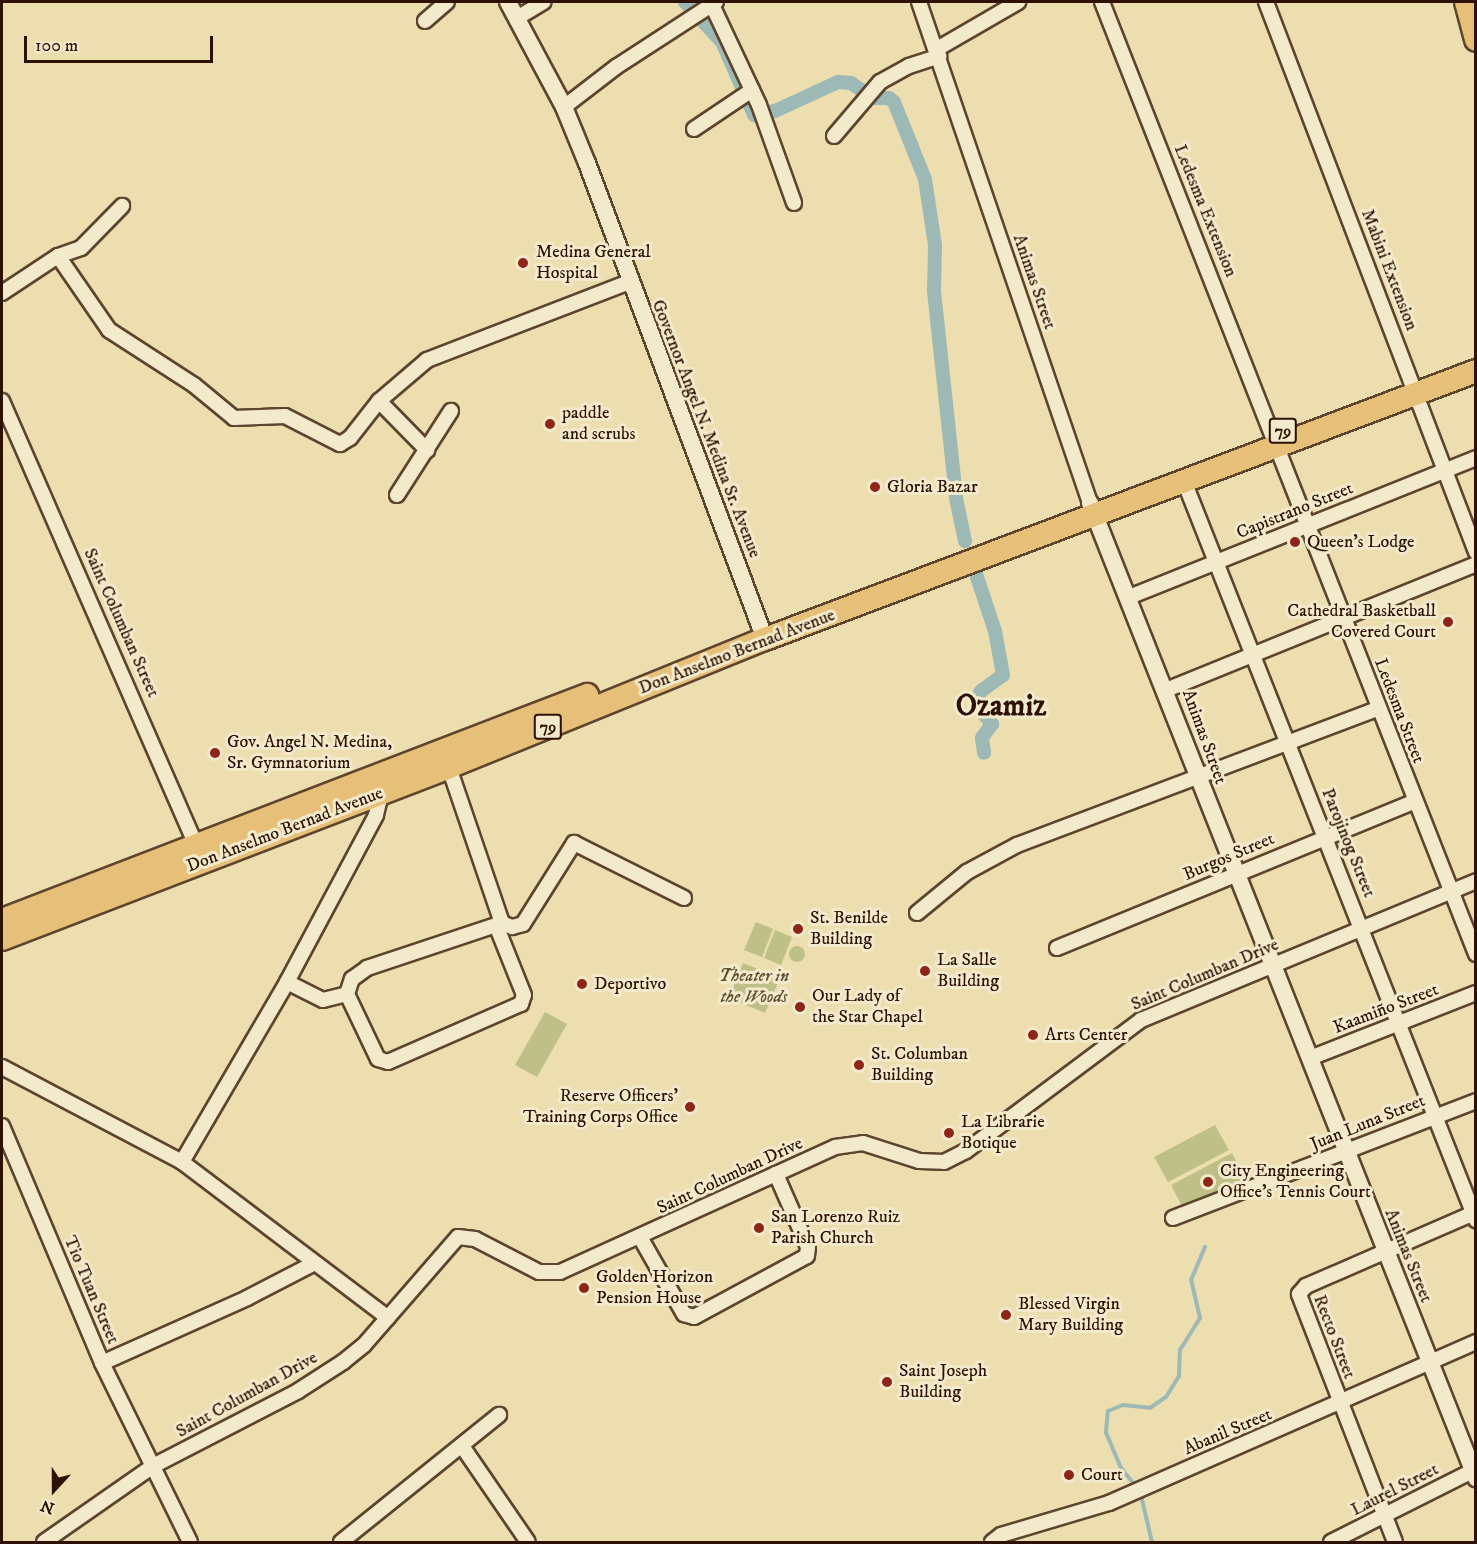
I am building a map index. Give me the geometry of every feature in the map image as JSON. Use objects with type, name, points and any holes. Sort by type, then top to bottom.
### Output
[{"type":"main road","points":[[1466,2],[1476,40]]},
{"type":"main road","name":"Don Anselmo Bernad Avenue","points":[[2,920],[199,853],[763,633],[1415,388],[1476,359]]},
{"type":"main road","name":"Don Anselmo Bernad Avenue","points":[[1415,388],[1476,371]]},
{"type":"main road","name":"Don Anselmo Bernad Avenue","points":[[1092,509],[1184,481],[1276,440]]},
{"type":"main road","name":"Don Anselmo Bernad Avenue","points":[[375,786],[448,767],[579,706]]},
{"type":"main road","name":"Don Anselmo Bernad Avenue","points":[[2,939],[199,853]]},
{"type":"street","points":[[424,21],[447,2]]},
{"type":"street","name":"Governor Angel N. Medina Sr. Avenue","points":[[508,2],[564,107],[763,633]]},
{"type":"street","points":[[517,18],[544,2]]},
{"type":"street","name":"Animas Street","points":[[919,2],[938,52],[988,211],[1092,509],[1166,690],[1346,1153],[1475,1473]]},
{"type":"street","points":[[834,136],[872,93],[909,66],[938,52],[1018,2]]},
{"type":"street","name":"Ledesma Extension","points":[[1102,2],[1276,440]]},
{"type":"street","name":"Mabini Extension","points":[[1266,2],[1476,552]]},
{"type":"street","points":[[564,107],[711,5],[759,105],[794,203]]},
{"type":"street","points":[[694,129],[751,91]]},
{"type":"street","points":[[2,293],[58,256],[81,248],[122,206]]},
{"type":"street","points":[[58,256],[109,330],[194,385],[234,418],[285,416],[340,444],[350,438],[379,401],[427,360],[629,282]]},
{"type":"street","name":"Saint Columban Street","points":[[2,401],[199,853]]},
{"type":"street","points":[[379,401],[427,450]]},
{"type":"street","points":[[397,495],[451,411]]},
{"type":"street","name":"Ledesma Street","points":[[1276,440],[1476,954]]},
{"type":"street","name":"Capistrano Street","points":[[1129,597],[1476,458]]},
{"type":"street","name":"Parojinog Street","points":[[1184,481],[1475,1215]]},
{"type":"street","points":[[1166,690],[1476,564]]},
{"type":"street","points":[[917,913],[990,858],[1045,833],[1199,779],[1379,708]]},
{"type":"street","points":[[448,767],[499,924],[524,995],[518,1007],[382,1062],[347,994],[352,979],[367,968],[499,924],[513,927],[523,924],[574,843],[684,898]]},
{"type":"street","points":[[182,1162],[287,982],[376,815],[375,786]]},
{"type":"street","name":"Burgos Street","points":[[1057,948],[1325,836],[1415,801]]},
{"type":"street","name":"Saint Columban Drive","points":[[44,1542],[153,1466],[298,1391],[364,1345],[458,1237],[475,1239],[528,1267],[550,1274],[640,1237],[776,1174],[849,1144],[876,1146],[919,1161],[944,1162],[966,1151],[1133,1025],[1476,881]]},
{"type":"street","points":[[287,982],[323,1000],[347,994]]},
{"type":"street","name":"Kaamiño Street","points":[[1310,1058],[1476,993]]},
{"type":"street","points":[[2,1067],[182,1162],[313,1264],[388,1318]]},
{"type":"street","name":"Juan Luna Street","points":[[1173,1218],[1476,1101]]},
{"type":"street","name":"Tio Tuan Street","points":[[2,1126],[102,1363],[190,1542]]},
{"type":"street","points":[[640,1237],[684,1314],[694,1317],[807,1256],[808,1247],[776,1174]]},
{"type":"street","name":"Recto Street","points":[[1395,1542],[1299,1294],[1306,1286],[1475,1215]]},
{"type":"street","points":[[102,1363],[247,1299],[313,1264]]},
{"type":"street","name":"Abanil Street","points":[[992,1542],[1001,1535],[1109,1503],[1476,1342]]},
{"type":"street","points":[[341,1542],[499,1415]]},
{"type":"street","points":[[462,1446],[528,1542]]},
{"type":"street","name":"Laurel Street","points":[[1331,1542],[1475,1473]]},
{"type":"green space","points":[[756,922],[773,929],[762,957],[744,950]]},
{"type":"green space","points":[[775,930],[792,937],[781,965],[764,958]]},
{"type":"green space","points":[[794,946],[800,946],[805,954],[803,960],[794,962],[789,957],[789,951]]},
{"type":"green space","name":"Theater in the Woods","points":[[743,963],[780,978],[765,1013],[729,998]]},
{"type":"green space","points":[[545,1012],[567,1024],[537,1077],[515,1065]]},
{"type":"green space","name":"City Engineering Office's Tennis Court","points":[[1215,1125],[1229,1150],[1168,1182],[1154,1157]]},
{"type":"green space","name":"City Engineering Office's Tennis Court","points":[[1232,1153],[1245,1178],[1184,1210],[1171,1185]]},
{"type":"waterway","points":[[685,2],[722,42],[754,115],[775,111],[838,82],[851,83],[873,98],[889,98],[894,102],[925,179],[935,245],[934,291],[956,498],[965,541]]},
{"type":"waterway","points":[[976,574],[995,631],[1003,675],[981,691],[977,699],[979,708],[992,724],[982,738],[984,753]]},
{"type":"waterway","points":[[1134,1484],[1121,1468],[1106,1432],[1108,1411],[1123,1405],[1150,1408],[1166,1397],[1179,1376],[1180,1350],[1200,1318],[1191,1280],[1205,1247]]},
{"type":"waterway","points":[[1140,1491],[1152,1542]]},
{"type":"place","name":"Medina General Hospital","points":[[523,263]]},
{"type":"place","name":"paddle and scrubs","points":[[550,424]]},
{"type":"place","name":"Gloria Bazar","points":[[875,487]]},
{"type":"place","name":"Queen's Lodge","points":[[1295,542]]},
{"type":"place","name":"Cathedral Basketball Covered Court","points":[[1448,622]]},
{"type":"place","name":"Gov. Angel N. Medina, Sr. Gymnatorium","points":[[215,753]]},
{"type":"place","name":"St. Benilde Building","points":[[798,929]]},
{"type":"place","name":"La Salle Building","points":[[925,971]]},
{"type":"place","name":"Deportivo","points":[[582,984]]},
{"type":"place","name":"Our Lady of the Star Chapel","points":[[800,1007]]},
{"type":"place","name":"Arts Center","points":[[1033,1035]]},
{"type":"place","name":"St. Columban Building","points":[[859,1065]]},
{"type":"place","name":"Reserve Officers' Training Corps Office","points":[[690,1107]]},
{"type":"place","name":"La Librarie Botique","points":[[949,1133]]},
{"type":"place","name":"City Engineering Office's Tennis Court","points":[[1208,1182]]},
{"type":"place","name":"San Lorenzo Ruiz Parish Church","points":[[759,1228]]},
{"type":"place","name":"Golden Horizon Pension House","points":[[584,1288]]},
{"type":"place","name":"Blessed Virgin Mary Building","points":[[1006,1315]]},
{"type":"place","name":"Saint Joseph Building","points":[[887,1382]]},
{"type":"place","name":"Court","points":[[1069,1475]]},
{"type":"district","name":"Ozamiz","points":[[1001,707]]}]
